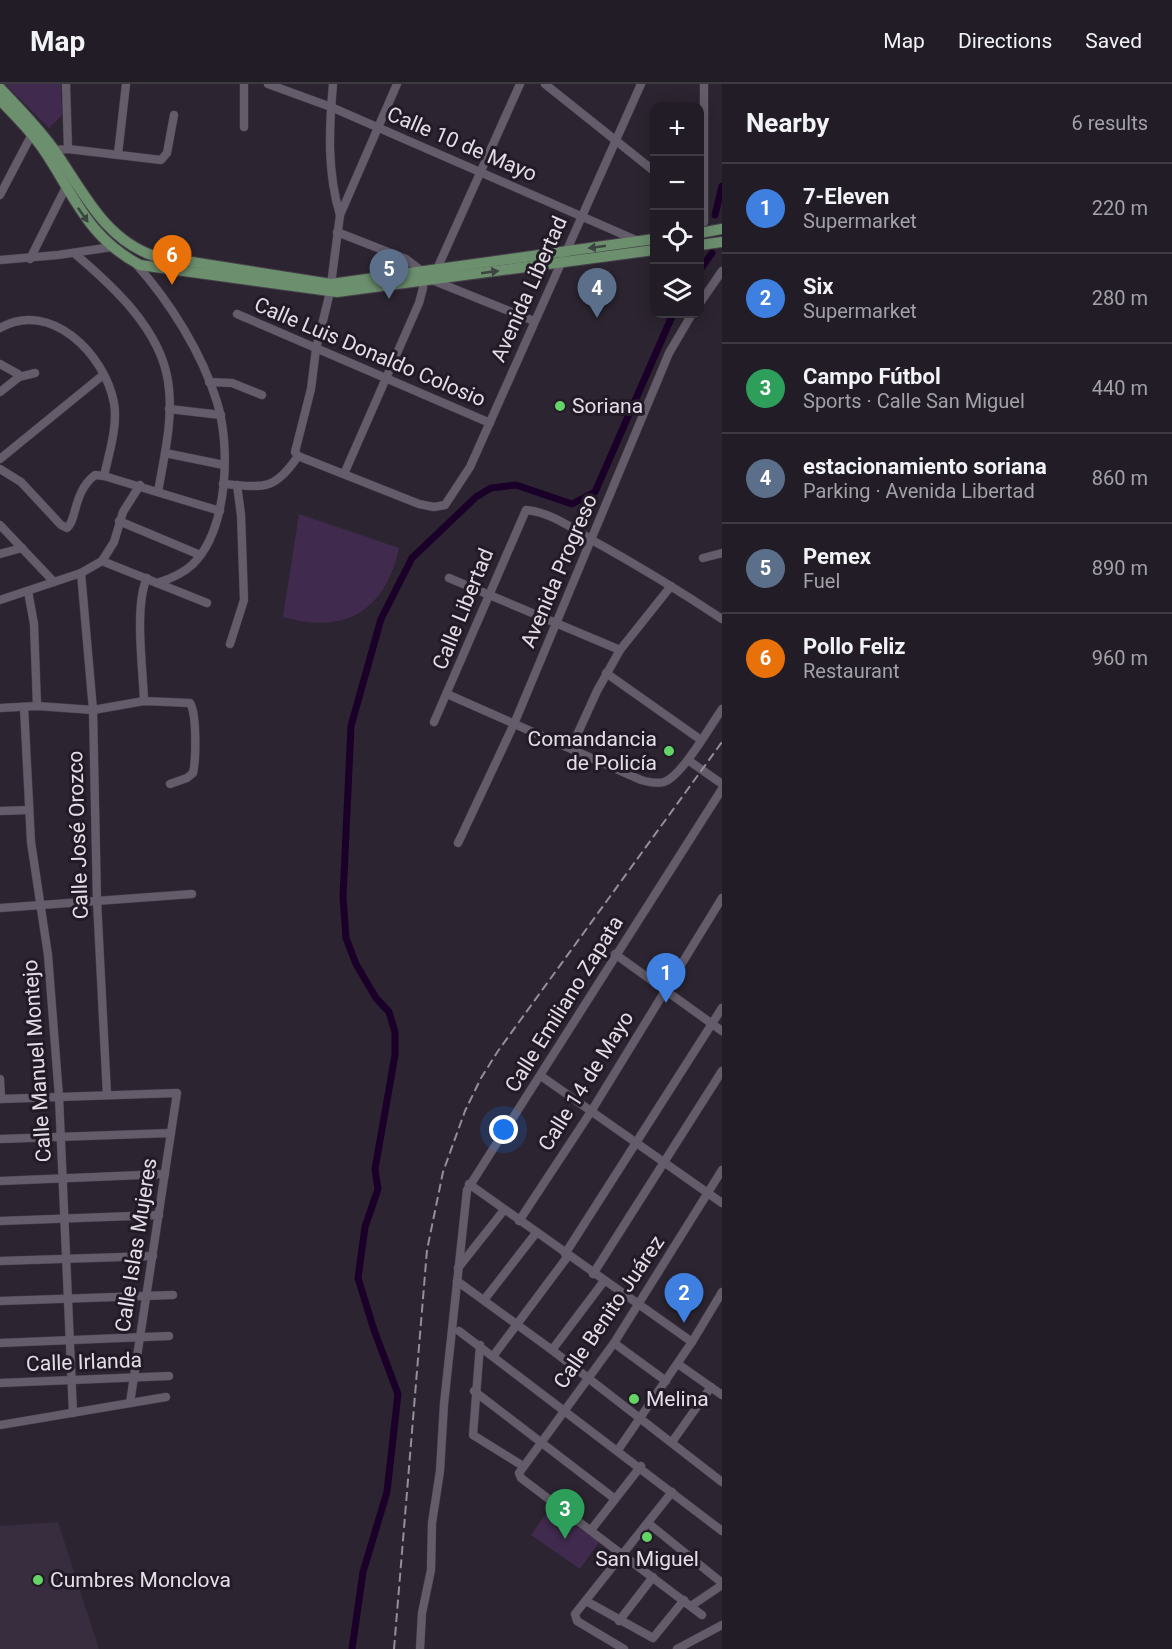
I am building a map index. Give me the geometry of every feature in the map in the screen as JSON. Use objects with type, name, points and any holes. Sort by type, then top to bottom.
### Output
[{"type":"main road","points":[[0,88],[54,150],[105,224],[120,238],[146,253],[331,288]]},
{"type":"main road","points":[[0,100],[32,135],[85,219],[112,247],[133,261],[165,270],[331,288],[560,263],[650,251]]},
{"type":"main road","points":[[429,276],[650,240]]},
{"type":"main road","points":[[704,244],[722,242]]},
{"type":"street","points":[[66,84],[68,149]]},
{"type":"street","points":[[118,154],[126,84]]},
{"type":"street","points":[[244,84],[244,127]]},
{"type":"street","name":"Calle 10 de Mayo","points":[[268,84],[331,107],[639,241]]},
{"type":"street","points":[[333,84],[330,167],[332,187],[340,215]]},
{"type":"street","points":[[397,84],[340,215],[331,288],[316,349],[311,389],[295,452],[298,456],[344,474],[387,379],[429,276],[481,171],[520,84]]},
{"type":"street","points":[[545,84],[650,168]]},
{"type":"street","name":"Avenida Libertad","points":[[344,474],[419,504],[434,507],[445,506],[470,467],[641,84]]},
{"type":"street","points":[[704,84],[709,229]]},
{"type":"street","points":[[54,150],[68,149],[155,160],[165,157],[174,115]]},
{"type":"street","points":[[0,195],[32,135]]},
{"type":"street","points":[[30,258],[66,187]]},
{"type":"street","points":[[337,232],[406,259],[429,276],[534,321]]},
{"type":"street","points":[[0,260],[112,247]]},
{"type":"street","points":[[74,253],[93,269],[138,317],[163,359],[168,380],[169,409],[165,453],[158,492]]},
{"type":"street","points":[[133,261],[182,329],[209,382],[221,416],[224,465],[220,511],[200,555],[184,571],[157,583]]},
{"type":"street","points":[[704,296],[722,271]]},
{"type":"street","name":"Calle Luis Donaldo Colosio","points":[[237,314],[490,423]]},
{"type":"street","name":"Avenida Progreso","points":[[458,843],[514,724],[669,353],[690,318]]},
{"type":"street","points":[[0,328],[26,320],[41,321],[62,328],[82,345],[103,375],[114,401],[115,414],[104,476]]},
{"type":"street","points":[[0,364],[18,374],[19,377]]},
{"type":"street","points":[[0,392],[19,377],[34,373]]},
{"type":"street","points":[[0,459],[103,375]]},
{"type":"street","points":[[209,382],[232,383],[262,395]]},
{"type":"street","points":[[169,409],[221,416]]},
{"type":"street","points":[[165,453],[224,465]]},
{"type":"street","points":[[223,484],[256,486],[274,483],[283,478],[298,456]]},
{"type":"street","points":[[0,469],[21,482],[61,525],[67,528],[73,521],[75,502],[80,491],[95,475],[140,485],[220,511]]},
{"type":"street","points":[[0,600],[81,573],[102,561],[114,542],[119,521],[140,485]]},
{"type":"street","points":[[230,644],[244,600],[242,515],[237,485]]},
{"type":"street","name":"Calle Libertad","points":[[434,722],[487,595],[526,510],[558,521],[592,540]]},
{"type":"street","points":[[119,521],[200,555]]},
{"type":"street","points":[[0,525],[54,582]]},
{"type":"street","points":[[592,540],[722,619]]},
{"type":"street","points":[[0,554],[22,548]]},
{"type":"street","points":[[703,558],[722,553]]},
{"type":"street","points":[[102,561],[207,603]]},
{"type":"street","name":"Calle José Orozco","points":[[81,573],[93,710],[97,901],[108,1095]]},
{"type":"street","points":[[144,701],[141,612],[142,594],[147,578]]},
{"type":"street","points":[[449,578],[620,650]]},
{"type":"street","points":[[571,748],[606,673],[620,650],[671,586]]},
{"type":"street","points":[[28,591],[34,624],[37,706]]},
{"type":"street","points":[[606,673],[701,740]]},
{"type":"street","points":[[447,694],[641,780],[665,782],[688,760],[722,709]]},
{"type":"street","points":[[0,708],[37,706],[93,710],[144,701],[190,703],[193,708],[194,773],[170,784]]},
{"type":"street","name":"Calle Manuel Montejo","points":[[24,707],[31,842],[41,905],[62,1137],[73,1413]]},
{"type":"street","points":[[688,760],[722,784]]},
{"type":"street","name":"Calle Emiliano Zapata","points":[[469,1184],[475,1180],[615,954],[722,789]]},
{"type":"street","points":[[0,811],[29,810]]},
{"type":"street","points":[[0,908],[192,894]]},
{"type":"street","name":"Calle 14 de Mayo","points":[[519,1221],[592,1110],[664,989],[722,898]]},
{"type":"street","points":[[615,954],[722,1031]]},
{"type":"street","points":[[494,1355],[566,1255],[722,1008]]},
{"type":"street","points":[[593,1274],[722,1071]]},
{"type":"street","points":[[541,1076],[722,1203]]},
{"type":"street","points":[[0,1079],[0,1099],[108,1095]]},
{"type":"street","name":"Calle Islas Mujeres","points":[[108,1095],[177,1093],[130,1403]]},
{"type":"street","points":[[0,1139],[171,1133]]},
{"type":"street","name":"Calle Benito Juárez","points":[[521,1468],[639,1306],[722,1170]]},
{"type":"street","points":[[0,1181],[165,1174]]},
{"type":"street","points":[[420,1649],[422,1614],[431,1570],[432,1523],[440,1471],[457,1269],[469,1184],[566,1255],[692,1342]]},
{"type":"street","points":[[457,1269],[504,1210]]},
{"type":"street","points":[[0,1221],[159,1215]]},
{"type":"street","points":[[484,1300],[536,1233]]},
{"type":"street","points":[[0,1261],[153,1256]]},
{"type":"street","points":[[457,1281],[552,1350],[721,1479]]},
{"type":"street","points":[[552,1350],[604,1281]]},
{"type":"street","points":[[618,1450],[678,1364],[722,1292]]},
{"type":"street","points":[[0,1301],[173,1295]]},
{"type":"street","points":[[459,1330],[640,1466],[722,1531]]},
{"type":"street","points":[[0,1343],[169,1336]]},
{"type":"street","points":[[614,1343],[666,1382]]},
{"type":"street","points":[[480,1345],[474,1391],[473,1436],[521,1468],[521,1478],[702,1615]]},
{"type":"street","points":[[678,1364],[722,1395]]},
{"type":"street","name":"Calle Irlanda","points":[[0,1383],[170,1376]]},
{"type":"street","points":[[672,1442],[711,1387]]},
{"type":"street","points":[[474,1391],[615,1499]]},
{"type":"street","points":[[0,1425],[166,1397]]},
{"type":"street","points":[[591,1530],[640,1466]]},
{"type":"street","points":[[624,1649],[589,1630],[575,1618],[575,1614],[672,1492]]},
{"type":"street","points":[[586,1601],[652,1638],[656,1637],[687,1603],[722,1584],[648,1523]]},
{"type":"street","points":[[619,1621],[653,1577]]},
{"type":"street","points":[[677,1649],[722,1625]]},
{"type":"shaded area","points":[[5,84],[61,84],[62,115],[49,128]]},
{"type":"shaded area","points":[[299,514],[399,548],[393,570],[384,588],[359,613],[343,620],[325,623],[305,622],[283,617]]},
{"type":"shaded area","points":[[550,1508],[599,1542],[580,1569],[531,1535]]},
{"type":"shaded area","name":"Cumbres Monclova","points":[[58,1522],[99,1649],[0,1649],[0,1526]]},
{"type":"waterway","points":[[715,215],[722,186]]},
{"type":"waterway","points":[[704,264],[712,253]]},
{"type":"waterway","points":[[352,1649],[363,1572],[387,1492],[398,1394],[374,1330],[358,1278],[365,1227],[378,1189],[375,1169],[395,1055],[395,1032],[389,1012],[376,998],[356,964],[346,938],[343,897],[351,726],[381,619],[412,558],[476,497],[491,488],[516,485],[572,504],[595,492],[671,318]]},
{"type":"railway","points":[[394,1649],[427,1250],[443,1172],[465,1111],[481,1078],[498,1051],[722,742]]},
{"type":"place","name":"Pollo Feliz","points":[[172,285]]},
{"type":"place","name":"Pemex","points":[[389,299]]},
{"type":"place","name":"estacionamiento soriana","points":[[597,318]]},
{"type":"place","name":"Soriana","points":[[560,406]]},
{"type":"place","name":"Comandancia de Policía","points":[[669,751]]},
{"type":"place","name":"7-Eleven","points":[[666,1003]]},
{"type":"place","name":"Six","points":[[684,1323]]},
{"type":"place","name":"Melina","points":[[634,1399]]},
{"type":"place","name":"San Miguel","points":[[647,1537]]},
{"type":"place","name":"Campo Fútbol","points":[[565,1539]]},
{"type":"place","name":"Cumbres Monclova","points":[[38,1580]]}]
